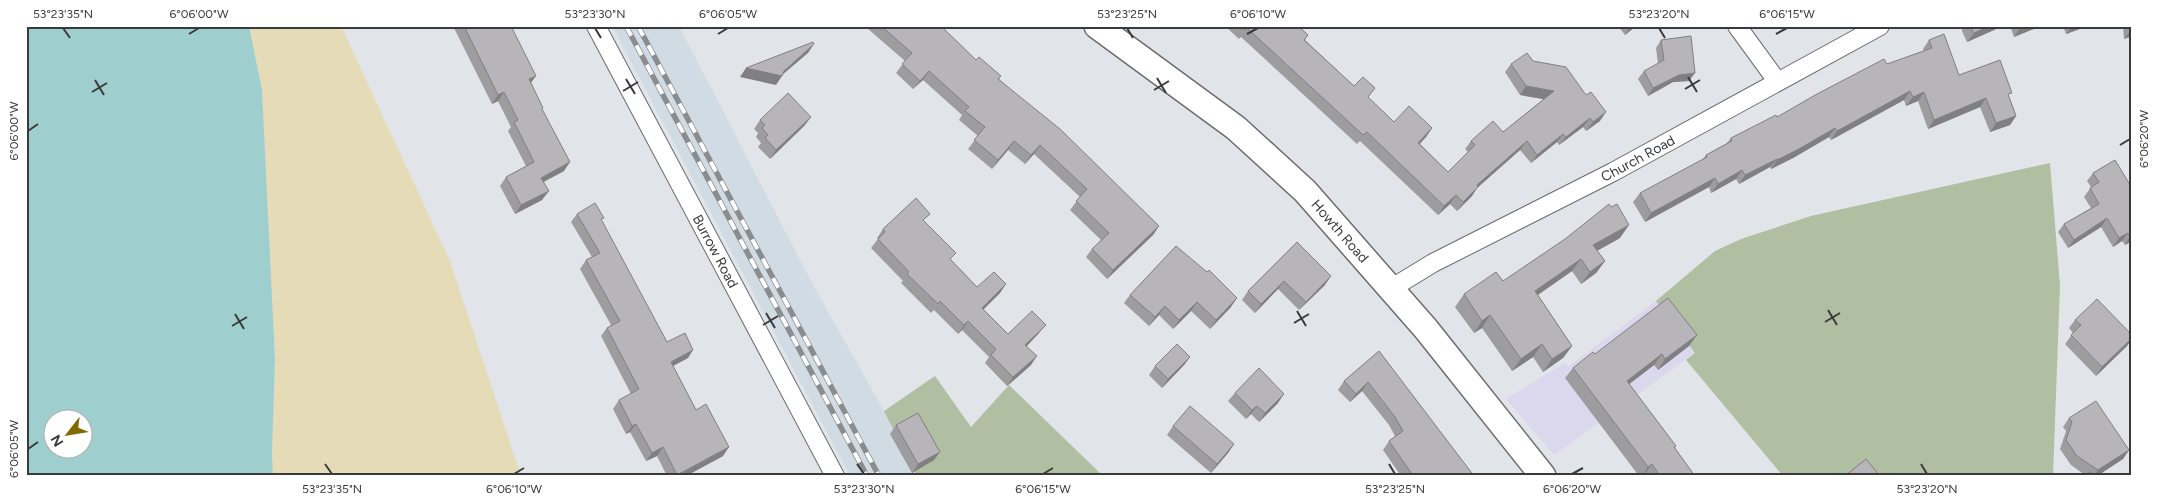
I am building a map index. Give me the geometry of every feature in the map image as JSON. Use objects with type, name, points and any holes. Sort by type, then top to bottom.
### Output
[{"type":"main road","name":"Howth Road","points":[[1097,26],[1236,128],[1305,191],[1392,288],[1542,476]]},
{"type":"street","name":"Burrow Road","points":[[596,26],[835,476]]},
{"type":"street","points":[[1737,26],[1777,81]]},
{"type":"street","name":"Church Road","points":[[1392,288],[1433,263],[1612,172],[1880,26]]},
{"type":"shaded area","points":[[612,26],[679,26],[812,283],[884,411],[917,476],[850,476]]},
{"type":"shaded area","points":[[1656,301],[1695,353],[1554,455],[1506,399],[1565,363],[1569,366]]},
{"type":"green space","points":[[2050,163],[2060,285],[2053,476],[1783,476],[1686,360],[1695,353],[1656,301],[1715,251],[1741,239],[1811,216]]},
{"type":"green space","points":[[935,376],[971,427],[1009,385],[1103,476],[917,476],[884,411]]},
{"type":"sand","points":[[249,26],[341,26],[450,261],[521,476],[273,476],[275,359],[262,90]]},
{"type":"water","points":[[26,26],[249,26],[262,90],[275,359],[273,476],[26,476]]},
{"type":"building","points":[[464,26],[511,26],[536,76],[529,79],[542,109],[570,162],[541,178],[549,191],[521,205],[506,177],[534,162],[514,122],[518,120],[504,92],[498,95]]},
{"type":"building","points":[[881,26],[941,26],[976,60],[979,57],[1001,76],[998,79],[1060,129],[1159,226],[1113,270],[1092,249],[1109,233],[1076,201],[1087,189],[1040,145],[1031,155],[1014,141],[998,160],[974,140],[985,127],[965,111],[969,107],[929,71],[920,81],[902,64],[912,53]]},
{"type":"building","points":[[1241,26],[1298,26],[1308,35],[1304,40],[1354,86],[1363,77],[1375,88],[1368,97],[1394,122],[1409,106],[1432,128],[1418,143],[1448,172],[1475,145],[1471,141],[1493,121],[1503,132],[1554,91],[1526,86],[1511,64],[1527,53],[1533,61],[1566,67],[1586,95],[1591,92],[1606,112],[1593,122],[1590,118],[1566,137],[1563,134],[1537,155],[1527,141],[1477,185],[1478,187],[1463,202],[1456,195],[1444,206],[1367,132],[1363,135],[1247,28],[1245,30]]},
{"type":"building","points":[[1970,26],[1989,26],[1974,33]]},
{"type":"building","points":[[1944,34],[1959,75],[2000,60],[2012,93],[2008,94],[2016,116],[1996,123],[1986,98],[1934,120],[1924,92],[1913,97],[1910,91],[1837,131],[1835,128],[1777,160],[1745,175],[1742,170],[1718,184],[1715,178],[1651,213],[1640,193],[1707,157],[1706,155],[1732,141],[1731,138],[1776,115],[1777,117],[1884,59],[1887,64],[1932,48],[1929,40]]},
{"type":"building","points":[[1691,36],[1695,73],[1679,75],[1653,88],[1644,71],[1664,60],[1661,40]]},
{"type":"building","points":[[813,42],[814,44],[784,71],[782,76],[746,68]]},
{"type":"building","points":[[788,93],[811,117],[776,150],[765,138],[768,135],[762,128],[765,125],[760,120]]},
{"type":"building","points":[[2115,160],[2132,188],[2132,236],[2128,233],[2119,238],[2107,218],[2074,240],[2064,224],[2099,204],[2090,188],[2099,182],[2093,173]]},
{"type":"building","points":[[916,198],[930,214],[923,220],[956,253],[950,259],[977,287],[994,272],[1006,284],[982,308],[1008,334],[1032,311],[1046,325],[1025,345],[1037,356],[1013,377],[991,355],[996,349],[968,321],[964,325],[940,301],[938,304],[907,274],[909,272],[878,239],[885,232],[883,229]]},
{"type":"building","points":[[595,203],[604,218],[601,219],[667,342],[685,333],[693,350],[671,362],[696,410],[706,404],[729,447],[677,475],[663,447],[652,453],[636,424],[632,426],[619,400],[639,389],[607,328],[620,321],[586,260],[600,253],[577,214]]},
{"type":"building","points":[[1609,204],[1611,207],[1617,204],[1629,225],[1593,245],[1605,261],[1590,272],[1581,259],[1535,291],[1572,346],[1552,359],[1542,344],[1521,359],[1490,315],[1482,321],[1464,294],[1496,272],[1503,281],[1565,239]]},
{"type":"building","points":[[1297,242],[1331,276],[1306,302],[1284,281],[1261,304],[1248,291]]},
{"type":"building","points":[[1176,246],[1207,272],[1209,270],[1237,298],[1216,320],[1197,302],[1179,320],[1165,306],[1155,317],[1130,295]]},
{"type":"building","points":[[1668,298],[1697,335],[1665,359],[1662,354],[1627,381],[1676,446],[1674,447],[1695,476],[1660,476],[1652,464],[1648,467],[1573,368],[1593,352],[1595,354]]},
{"type":"building","points":[[2097,299],[2132,335],[2132,338],[2102,367],[2071,335],[2081,325],[2075,320]]},
{"type":"building","points":[[1177,344],[1190,357],[1168,379],[1155,366]]},
{"type":"building","points":[[1379,351],[1474,476],[1409,476],[1412,474],[1389,441],[1403,431],[1395,417],[1368,382],[1356,394],[1344,381]]},
{"type":"building","points":[[1259,368],[1284,394],[1265,413],[1257,406],[1252,410],[1235,393]]},
{"type":"building","points":[[2096,401],[2129,450],[2098,470],[2077,456],[2066,440],[2072,422],[2069,418]]},
{"type":"building","points":[[1190,406],[1234,444],[1217,464],[1173,426]]},
{"type":"building","points":[[918,413],[940,452],[918,464],[896,425]]},
{"type":"building","points":[[1866,459],[1880,476],[1845,476]]},
{"type":"building","points":[[2090,472],[2092,476],[2083,476]]},
{"type":"railway","points":[[626,26],[867,476]]},
{"type":"railway","points":[[638,26],[879,476]]}]
